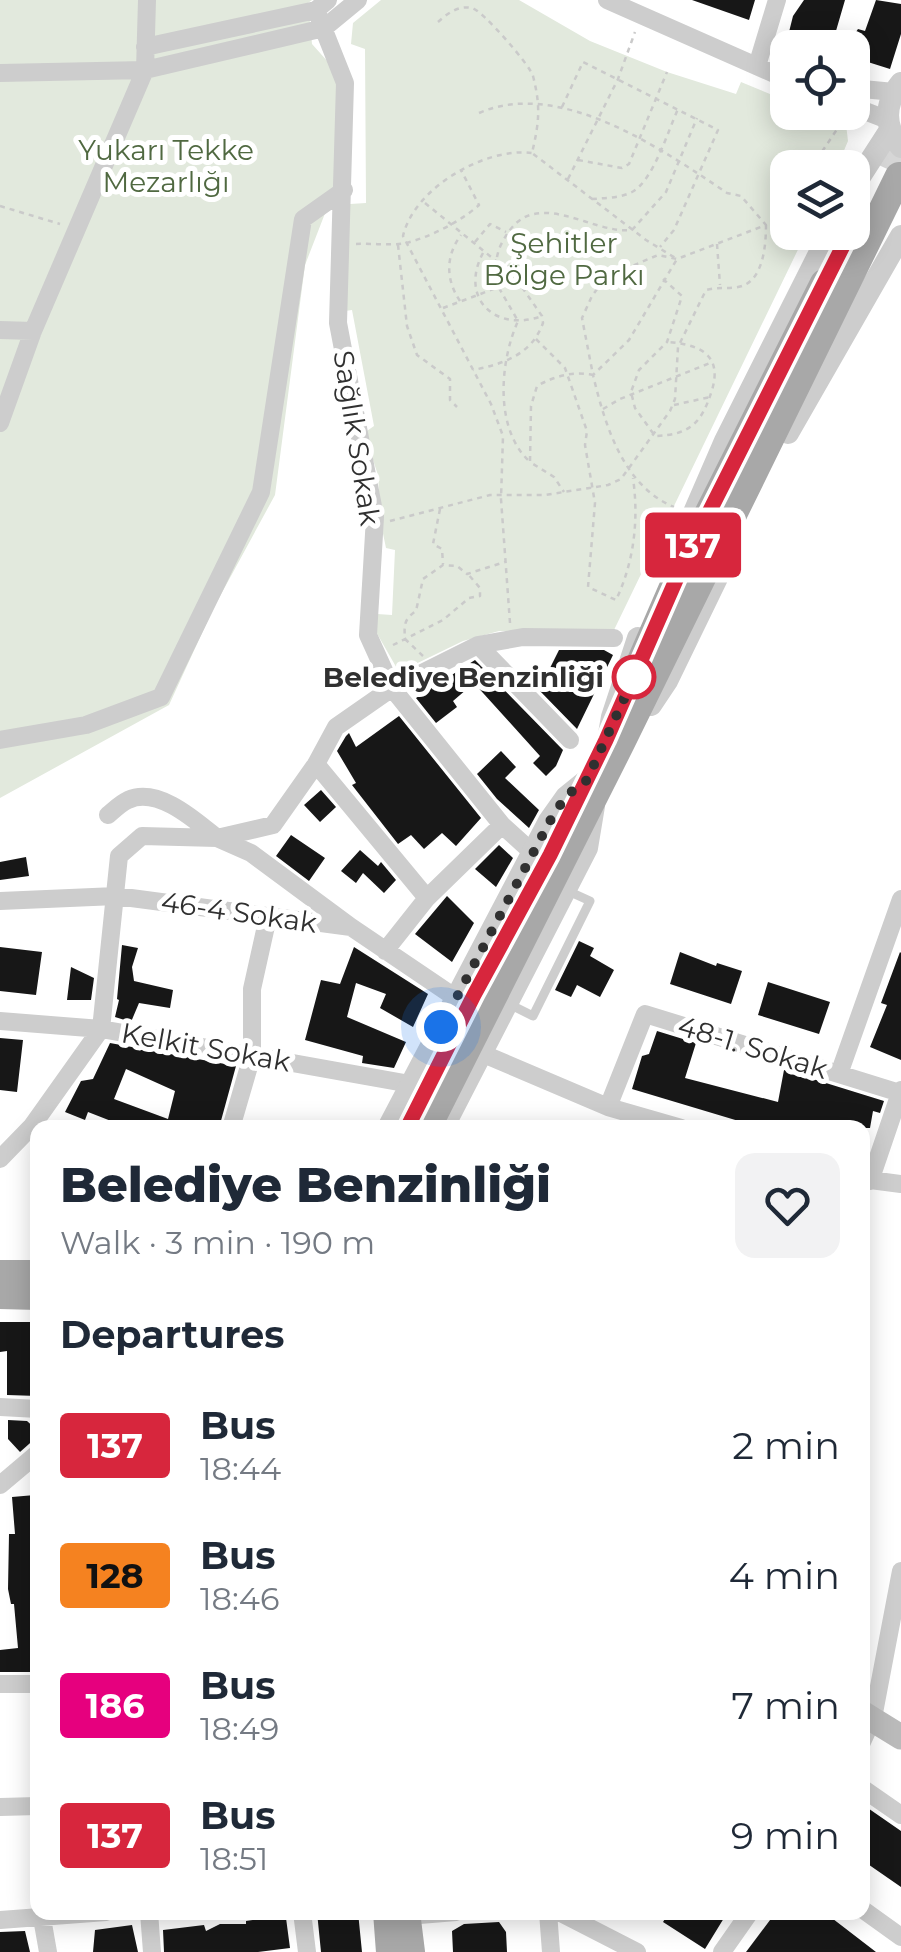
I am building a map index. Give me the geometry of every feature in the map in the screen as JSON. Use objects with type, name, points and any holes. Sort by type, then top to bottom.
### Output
[{"type":"main road","points":[[870,192],[892,148]]},
{"type":"main road","points":[[431,1120],[892,148]]},
{"type":"main road","points":[[615,738],[683,564],[841,250]]},
{"type":"main road","points":[[411,1120],[592,786]]},
{"type":"main road","points":[[0,1274],[30,1274]]},
{"type":"main road","points":[[0,1295],[30,1296]]},
{"type":"main road","points":[[870,1721],[901,1737]]},
{"type":"main road","points":[[390,1952],[398,1920]]},
{"type":"main road","points":[[402,1920],[410,1952]]},
{"type":"street","points":[[0,423],[34,331],[145,70],[148,0]]},
{"type":"street","points":[[0,73],[145,70],[324,28],[358,0]]},
{"type":"street","points":[[607,0],[770,72]]},
{"type":"street","points":[[756,66],[777,0]]},
{"type":"street","points":[[145,48],[322,5]]},
{"type":"street","name":"Sağlık Sokak","points":[[322,5],[324,28],[345,83],[338,323],[375,516],[368,635],[392,688],[502,826],[534,853]]},
{"type":"street","points":[[870,88],[897,88],[892,148],[870,171]]},
{"type":"street","points":[[870,128],[892,148]]},
{"type":"street","points":[[0,740],[86,726],[162,697],[260,492],[304,219],[344,190]]},
{"type":"street","points":[[615,738],[667,680],[798,413],[901,236]]},
{"type":"street","points":[[615,738],[630,656],[725,441],[821,250]]},
{"type":"street","points":[[0,330],[34,331]]},
{"type":"street","points":[[40,1120],[101,1028],[119,856],[142,836],[218,838],[273,825],[316,764],[336,726],[392,688],[478,645],[508,640],[614,638]]},
{"type":"street","points":[[478,645],[570,740]]},
{"type":"street","points":[[316,764],[427,898]]},
{"type":"street","points":[[392,1120],[566,796],[592,786],[587,848],[447,1120]]},
{"type":"street","points":[[108,815],[131,798],[145,797],[179,810],[218,838],[251,853],[351,927]]},
{"type":"street","points":[[385,951],[427,898],[502,826]]},
{"type":"street","name":"46-4 Sokak","points":[[0,901],[116,896],[351,927],[456,998]]},
{"type":"street","points":[[839,1074],[901,899]]},
{"type":"street","points":[[233,1120],[252,1056],[252,989],[268,917]]},
{"type":"street","name":"48-1. Sokak","points":[[608,1107],[645,1014],[900,1091]]},
{"type":"street","name":"Kelkit Sokak","points":[[0,1021],[101,1028],[410,1084]]},
{"type":"street","points":[[481,1053],[608,1107],[654,1120]]},
{"type":"street","points":[[870,1170],[900,1091]]},
{"type":"street","points":[[0,1159],[30,1132]]},
{"type":"street","points":[[870,1180],[901,1184]]},
{"type":"street","points":[[0,1407],[30,1409]]},
{"type":"street","points":[[0,1486],[30,1459]]},
{"type":"street","points":[[870,1698],[901,1572]]},
{"type":"street","points":[[0,1684],[30,1684]]},
{"type":"street","points":[[870,1794],[901,1816]]},
{"type":"street","points":[[0,1807],[30,1806]]},
{"type":"street","points":[[870,1915],[901,1938]]},
{"type":"street","points":[[0,1920],[30,1919]]},
{"type":"street","points":[[42,1920],[48,1952]]},
{"type":"street","points":[[150,1920],[152,1952]]},
{"type":"street","points":[[303,1920],[307,1952]]},
{"type":"street","points":[[549,1920],[551,1952]]},
{"type":"street","points":[[575,1920],[637,1952]]},
{"type":"street","points":[[722,1952],[744,1920]]},
{"type":"path","points":[[438,22],[452,10],[470,7],[485,15],[495,32],[532,71],[541,114],[532,153]]},
{"type":"path","points":[[567,180],[618,79],[642,16]]},
{"type":"path","points":[[561,108],[583,62],[718,130],[674,230],[659,248]]},
{"type":"path","points":[[577,160],[622,168],[629,164],[667,72]]},
{"type":"path","points":[[375,516],[387,522],[502,494],[564,492],[608,485],[620,479],[672,406],[680,342],[706,290],[752,282],[761,260],[766,225],[741,196],[727,192],[639,140],[598,119],[539,104],[479,112]]},
{"type":"path","points":[[591,200],[629,194],[648,176],[678,108]]},
{"type":"path","points":[[564,492],[554,477],[518,451],[505,408],[505,362],[518,321],[496,278],[496,261],[503,240],[518,222],[542,211],[580,218],[615,232],[632,230],[666,192],[697,118]]},
{"type":"path","points":[[508,640],[503,436],[403,236],[406,224],[460,170],[512,150],[532,153],[632,230],[677,259]]},
{"type":"path","points":[[340,244],[398,244],[450,224],[479,205],[460,170]]},
{"type":"path","points":[[424,202],[508,267],[542,316],[536,338],[505,362],[473,370]]},
{"type":"path","points":[[0,206],[76,229]]},
{"type":"path","points":[[692,515],[653,497],[628,469],[602,410],[582,318],[606,277],[658,255],[677,259],[770,222]]},
{"type":"path","points":[[474,243],[490,224],[508,233]]},
{"type":"path","points":[[460,302],[449,276],[449,260],[462,234]]},
{"type":"path","points":[[398,244],[407,326],[418,355],[450,380],[450,400],[457,407]]},
{"type":"path","points":[[716,244],[720,286]]},
{"type":"path","points":[[484,251],[474,278],[476,296],[493,313],[509,321],[542,316]]},
{"type":"path","points":[[593,375],[629,340],[677,259]]},
{"type":"path","points":[[664,279],[682,296],[667,342],[639,370],[631,394],[635,408],[654,434],[675,436],[694,424],[708,407],[716,378],[705,352],[689,343],[667,342]]},
{"type":"path","points":[[442,309],[499,287]]},
{"type":"path","points":[[536,338],[565,368],[587,432],[585,444],[595,502],[588,587],[616,600],[633,546],[633,476]]},
{"type":"path","points":[[602,410],[631,394],[712,362]]},
{"type":"path","points":[[530,462],[530,406],[537,386],[552,377],[580,372],[593,375]]},
{"type":"path","points":[[672,406],[710,397]]},
{"type":"path","points":[[440,507],[432,544],[442,549],[443,565]]},
{"type":"path","points":[[467,574],[505,562]]},
{"type":"path","points":[[376,653],[405,639],[443,620],[469,598],[480,596],[480,588],[457,566],[443,565],[423,579],[416,612],[404,624],[405,639],[411,648],[436,666]]},
{"type":"green space","name":"Yukarı Tekke Mezarlığı","points":[[0,0],[312,0],[308,3],[312,44],[329,63],[338,83],[336,185],[305,265],[275,495],[213,609],[169,705],[0,798]]},
{"type":"green space","name":"Şehitler Bölge Parkı","points":[[381,0],[519,0],[590,41],[667,72],[736,94],[741,82],[770,94],[770,130],[847,130],[844,150],[770,150],[770,250],[798,250],[614,630],[499,631],[463,641],[399,672],[375,630],[377,614],[392,615],[395,550],[386,548],[378,475],[364,433],[374,426],[352,310],[345,311],[350,204],[366,203],[365,49],[351,44],[353,23]]},
{"type":"building","points":[[692,0],[755,0],[749,20]]},
{"type":"building","points":[[804,0],[845,0],[836,30],[790,30]]},
{"type":"building","points":[[876,0],[901,4],[901,34],[890,69],[870,63],[870,30],[865,30]]},
{"type":"building","points":[[559,650],[604,650],[613,655],[577,729],[539,690]]},
{"type":"building","points":[[475,660],[563,750],[546,776],[533,763],[540,756],[474,683],[453,701],[457,707],[436,723],[416,698]]},
{"type":"building","points":[[399,716],[481,818],[456,846],[442,833],[424,849],[411,835],[398,844],[352,785],[356,783],[337,751],[349,733],[356,747]]},
{"type":"building","points":[[501,751],[516,767],[505,778],[539,810],[529,828],[477,774]]},
{"type":"building","points":[[321,790],[336,807],[320,822],[304,805]]},
{"type":"building","points":[[291,835],[325,858],[309,881],[276,856]]},
{"type":"building","points":[[499,845],[513,858],[496,887],[475,869]]},
{"type":"building","points":[[360,850],[378,866],[381,862],[396,880],[384,893],[363,873],[356,883],[341,871]]},
{"type":"building","points":[[26,857],[29,876],[0,880],[0,862]]},
{"type":"building","points":[[447,896],[474,923],[452,962],[415,934]]},
{"type":"building","points":[[579,941],[594,948],[590,956],[614,970],[600,997],[577,985],[571,997],[555,990]]},
{"type":"building","points":[[122,945],[138,948],[132,967],[134,981],[173,990],[170,1008],[139,1003],[131,1022],[115,1017]]},
{"type":"building","points":[[0,947],[42,952],[36,995],[0,991]]},
{"type":"building","points":[[354,947],[428,994],[413,1027],[380,1008],[386,994],[356,983],[347,1017],[406,1042],[394,1068],[362,1063],[363,1056],[305,1040],[321,980],[340,984]]},
{"type":"building","points":[[680,952],[742,971],[731,1004],[670,984]]},
{"type":"building","points":[[900,952],[901,1060],[870,1047],[887,1005],[881,1003]]},
{"type":"building","points":[[71,967],[94,978],[91,1000],[67,1000]]},
{"type":"building","points":[[768,982],[830,1002],[819,1034],[758,1015]]},
{"type":"building","points":[[657,1031],[696,1043],[685,1078],[778,1102],[784,1070],[884,1101],[880,1113],[873,1111],[870,1128],[870,1120],[735,1120],[632,1089],[642,1056],[649,1054]]},
{"type":"building","points":[[0,1038],[23,1040],[17,1092],[0,1090]]},
{"type":"building","points":[[110,1043],[236,1066],[221,1120],[108,1120],[88,1112],[85,1120],[65,1112],[81,1081],[93,1079]],"holes":[[[126,1069],[175,1091],[168,1119],[114,1099]]]},
{"type":"building","points":[[0,1322],[30,1322],[30,1396],[7,1395],[7,1351],[0,1352]]},
{"type":"building","points":[[8,1420],[30,1424],[30,1443],[20,1452],[8,1439]]},
{"type":"building","points":[[30,1495],[30,1672],[0,1672],[0,1650],[18,1648],[14,1604],[8,1589],[9,1534],[15,1534],[12,1497]]},
{"type":"building","points":[[870,1810],[901,1831],[901,1887],[870,1866]]},
{"type":"building","points":[[286,1920],[290,1948],[164,1952],[163,1930],[204,1925],[206,1931],[220,1924]]},
{"type":"building","points":[[318,1920],[359,1920],[362,1952],[321,1952]]},
{"type":"building","points":[[664,1920],[723,1920],[705,1949]]},
{"type":"building","points":[[770,1920],[834,1920],[876,1952],[746,1952]]},
{"type":"building","points":[[499,1922],[506,1932],[507,1952],[453,1952],[452,1931],[464,1924]]},
{"type":"building","points":[[132,1925],[138,1952],[93,1952],[95,1930]]},
{"type":"building","points":[[25,1931],[30,1952],[0,1952],[0,1932]]},
{"type":"tunnel","points":[[883,167],[901,129]]},
{"type":"bus line","name":"137","points":[[411,1120],[550,855],[606,740],[683,564],[841,250]]},
{"type":"place","name":"Belediye Benzinliği","points":[[634,677]]},
{"type":"route","points":[[441,1027],[550,821],[566,796],[587,780],[639,666],[634,677]]}]
